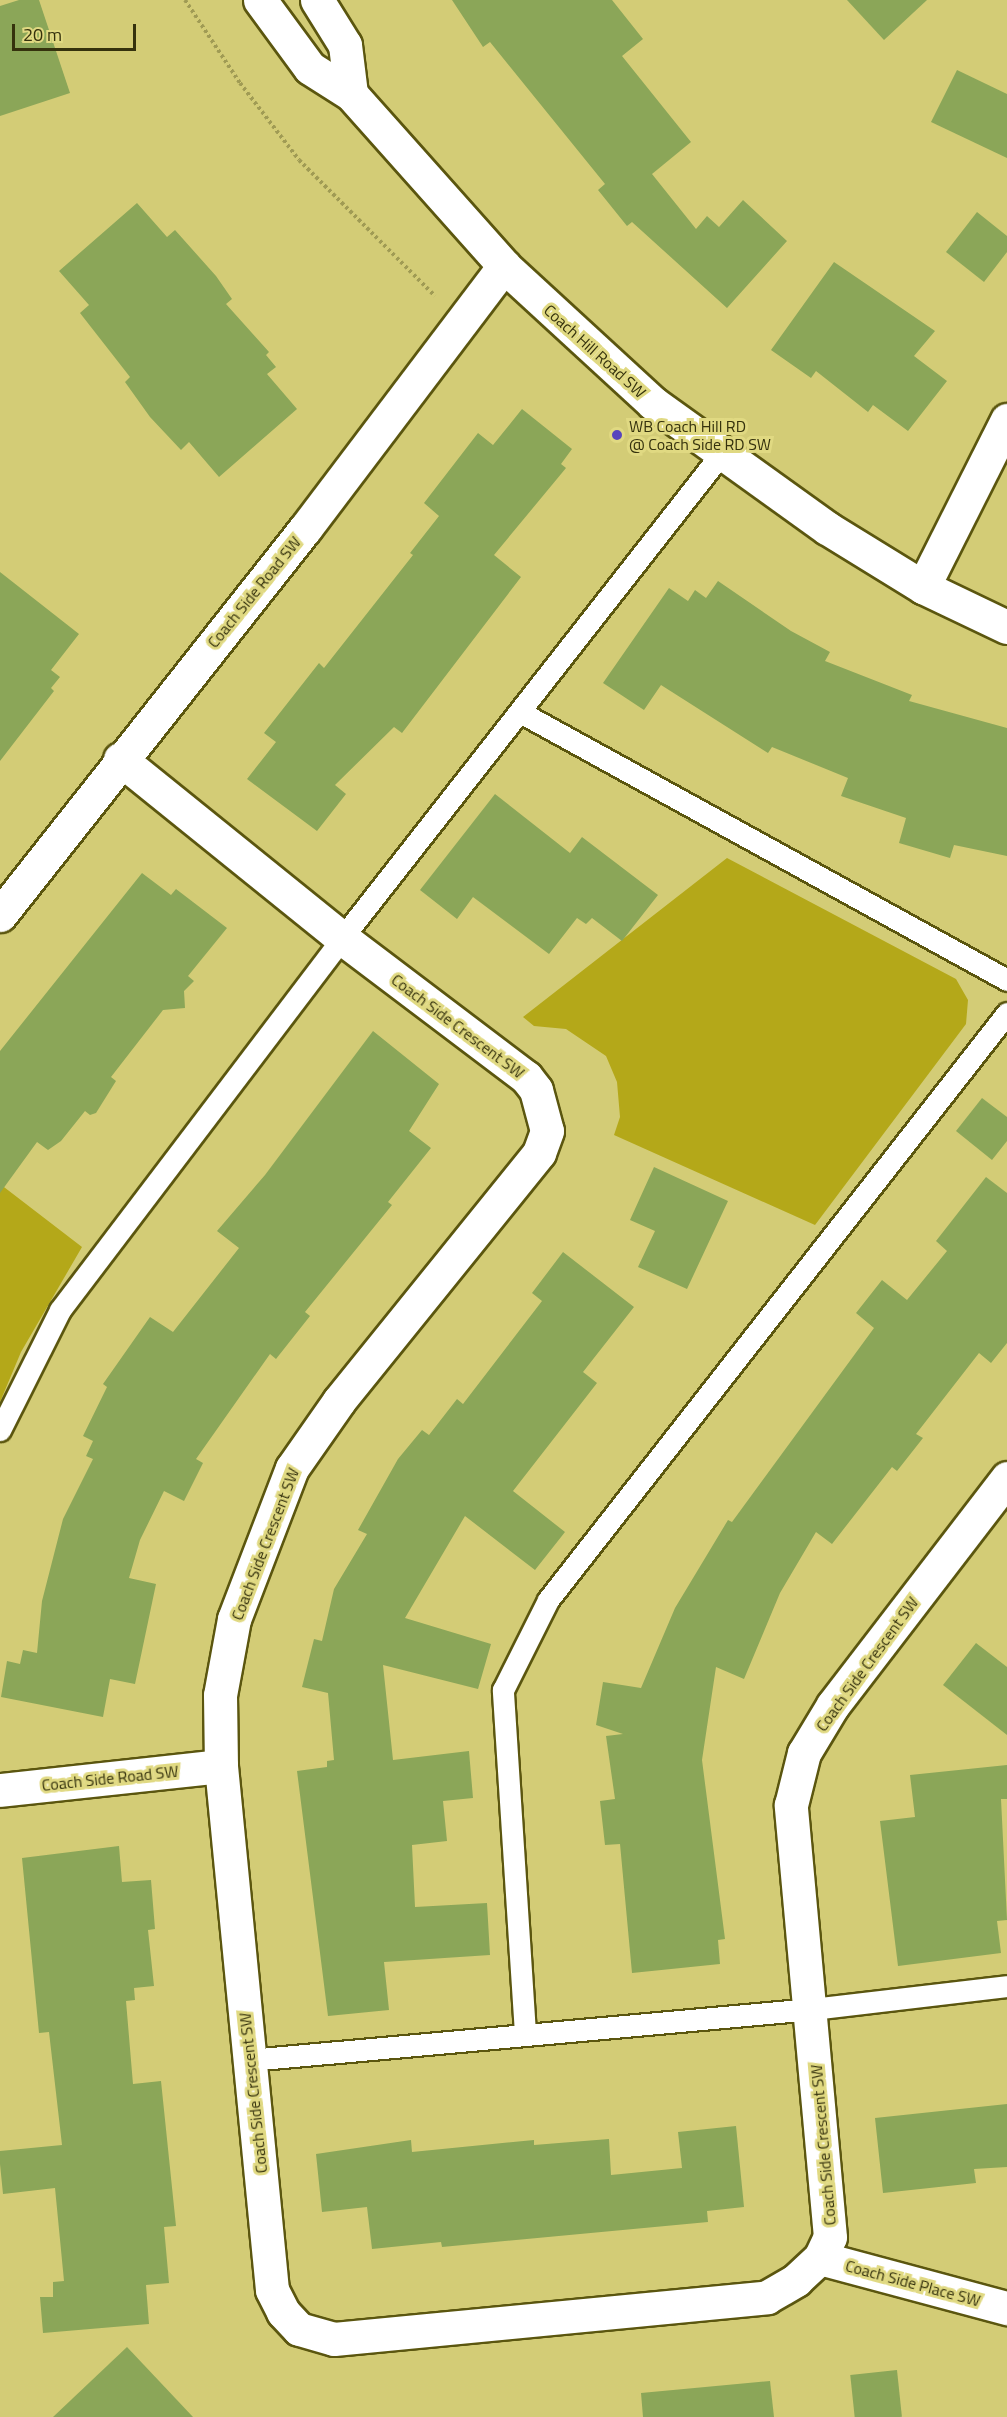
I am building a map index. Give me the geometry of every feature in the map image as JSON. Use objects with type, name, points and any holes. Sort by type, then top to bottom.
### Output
[{"type":"street","name":"Coach Hill Road SW","points":[[260,0],[310,68],[351,94],[504,266],[653,403],[827,528],[922,588],[1007,627]]},
{"type":"street","points":[[317,0],[345,45],[351,94]]},
{"type":"street","name":"Coach Side Road SW","points":[[0,915],[120,759],[305,529],[504,266]]},
{"type":"street","points":[[922,588],[1007,420]]},
{"type":"street","name":"Coach Side Crescent SW","points":[[120,759],[342,938],[526,1077],[536,1090],[547,1131],[539,1153],[339,1401],[292,1468],[234,1619],[220,1695],[220,1766],[272,2290],[283,2312],[299,2330],[313,2336],[334,2339],[767,2297],[796,2280],[820,2258],[830,2237],[812,2009],[791,1805],[804,1753],[833,1705],[1007,1478]]},
{"type":"street","name":"Coach Side Road SW","points":[[0,1790],[220,1766]]},
{"type":"street","name":"Coach Side Place SW","points":[[820,2258],[1007,2308]]},
{"type":"lane","points":[[0,1430],[60,1310],[342,938],[721,454]]},
{"type":"lane","points":[[520,712],[1007,980]]},
{"type":"lane","points":[[525,2033],[503,1690],[548,1600],[1007,1012]]},
{"type":"lane","points":[[250,2060],[525,2033],[812,2009],[1007,1986]]},
{"type":"path","points":[[185,0],[240,83],[299,160],[462,323]]},
{"type":"shaded area","points":[[727,858],[956,979],[968,1000],[966,1024],[815,1225],[614,1135],[620,1117],[617,1082],[606,1056],[566,1029],[534,1026],[523,1017]]},
{"type":"shaded area","points":[[0,1184],[82,1247],[21,1352],[0,1402]]},
{"type":"building","points":[[19,0],[39,0],[70,93],[0,116],[0,6]]},
{"type":"building","points":[[452,0],[612,0],[643,39],[622,56],[691,142],[652,174],[696,229],[707,216],[719,227],[743,200],[787,241],[727,308],[632,222],[627,226],[598,190],[605,184],[490,42],[483,47]]},
{"type":"building","points":[[847,0],[927,0],[884,40]]},
{"type":"building","points":[[957,70],[1007,94],[1007,158],[931,122]]},
{"type":"building","points":[[137,203],[167,237],[175,230],[216,276],[232,299],[226,304],[269,352],[266,355],[276,367],[267,374],[297,409],[219,477],[189,442],[181,450],[150,417],[125,382],[130,377],[80,313],[89,305],[59,271]]},
{"type":"building","points":[[977,212],[1007,236],[1007,252],[984,282],[946,252]]},
{"type":"building","points":[[834,262],[935,331],[914,356],[947,381],[908,431],[873,405],[868,412],[816,371],[811,378],[771,350]]},
{"type":"building","points":[[522,409],[572,449],[561,464],[566,468],[494,555],[521,577],[402,733],[394,727],[335,785],[346,794],[317,831],[247,779],[276,742],[264,733],[319,663],[324,668],[413,555],[410,553],[439,516],[424,503],[478,433],[493,445]]},
{"type":"building","points":[[0,572],[79,634],[51,670],[60,677],[51,688],[54,691],[0,761]]},
{"type":"building","points":[[718,581],[791,631],[830,652],[825,661],[912,695],[909,701],[1007,728],[1007,856],[954,845],[950,858],[899,843],[906,818],[841,796],[848,778],[772,747],[768,753],[661,685],[644,710],[603,683],[669,588],[688,601],[695,590],[706,598]]},
{"type":"building","points":[[495,794],[570,853],[582,837],[658,895],[622,941],[592,918],[586,924],[577,918],[549,954],[473,897],[457,919],[420,890]]},
{"type":"building","points":[[142,873],[171,895],[176,889],[227,928],[188,976],[194,981],[184,991],[185,1008],[163,1010],[111,1077],[116,1081],[96,1113],[90,1115],[85,1111],[61,1141],[48,1150],[37,1142],[0,1193],[0,1051]]},
{"type":"building","points":[[373,1031],[439,1084],[409,1131],[431,1148],[388,1202],[392,1205],[305,1312],[310,1316],[276,1359],[270,1354],[196,1459],[203,1463],[184,1501],[164,1491],[140,1540],[129,1578],[156,1584],[135,1684],[110,1679],[103,1717],[1,1697],[7,1661],[20,1664],[23,1650],[37,1653],[42,1601],[63,1519],[93,1459],[86,1456],[93,1441],[83,1436],[107,1387],[103,1384],[150,1317],[173,1332],[239,1248],[217,1231],[265,1175]]},
{"type":"building","points":[[982,1098],[1007,1117],[1007,1141],[992,1160],[956,1131]]},
{"type":"building","points":[[654,1167],[728,1201],[687,1289],[638,1267],[655,1231],[630,1220]]},
{"type":"building","points":[[986,1177],[1007,1193],[1007,1343],[991,1363],[979,1353],[916,1434],[923,1438],[897,1471],[892,1467],[832,1544],[816,1532],[780,1593],[744,1679],[716,1667],[702,1760],[725,1939],[718,1940],[720,1964],[632,1973],[620,1844],[605,1845],[600,1801],[615,1799],[606,1736],[623,1734],[596,1725],[603,1682],[641,1688],[675,1608],[728,1520],[732,1522],[874,1328],[856,1313],[882,1280],[907,1300],[947,1251],[936,1241]]},
{"type":"building","points":[[563,1252],[634,1307],[583,1372],[597,1383],[513,1491],[565,1532],[535,1570],[465,1516],[405,1618],[491,1644],[478,1689],[383,1665],[393,1760],[469,1751],[473,1798],[443,1801],[447,1841],[412,1845],[415,1907],[487,1903],[490,1955],[384,1962],[389,2010],[328,2016],[297,1771],[327,1767],[327,1761],[334,1760],[328,1693],[302,1687],[314,1639],[322,1641],[334,1589],[367,1534],[358,1530],[398,1459],[422,1430],[429,1435],[457,1399],[463,1404],[542,1301],[532,1293]]},
{"type":"building","points":[[976,1643],[1007,1667],[1007,1735],[943,1685]]},
{"type":"building","points":[[1007,1765],[1007,1799],[1001,1799],[1007,1920],[997,1921],[1001,1953],[898,1966],[880,1821],[915,1817],[910,1775]]},
{"type":"building","points":[[119,1846],[122,1882],[151,1880],[155,1929],[148,1930],[154,1986],[134,1988],[135,2000],[126,2001],[133,2084],[161,2081],[176,2226],[164,2227],[169,2283],[146,2285],[149,2324],[43,2333],[40,2297],[53,2297],[53,2282],[64,2281],[55,2188],[3,2194],[0,2164],[0,2151],[62,2145],[49,2032],[39,2033],[22,1858]]},
{"type":"building","points":[[1007,2104],[1007,2167],[974,2169],[976,2183],[883,2193],[875,2118]]},
{"type":"building","points":[[736,2126],[744,2207],[707,2211],[708,2222],[442,2247],[441,2242],[372,2249],[367,2207],[322,2212],[316,2154],[411,2140],[412,2152],[534,2140],[534,2145],[609,2139],[611,2175],[682,2168],[678,2132]]},
{"type":"building","points":[[127,2347],[193,2417],[53,2417]]},
{"type":"building","points":[[897,2370],[902,2417],[855,2417],[850,2375]]},
{"type":"building","points":[[770,2381],[774,2417],[643,2417],[641,2393]]},
{"type":"place","name":"WB Coach Hill RD @ Coach Side RD SW","points":[[617,435]]}]
